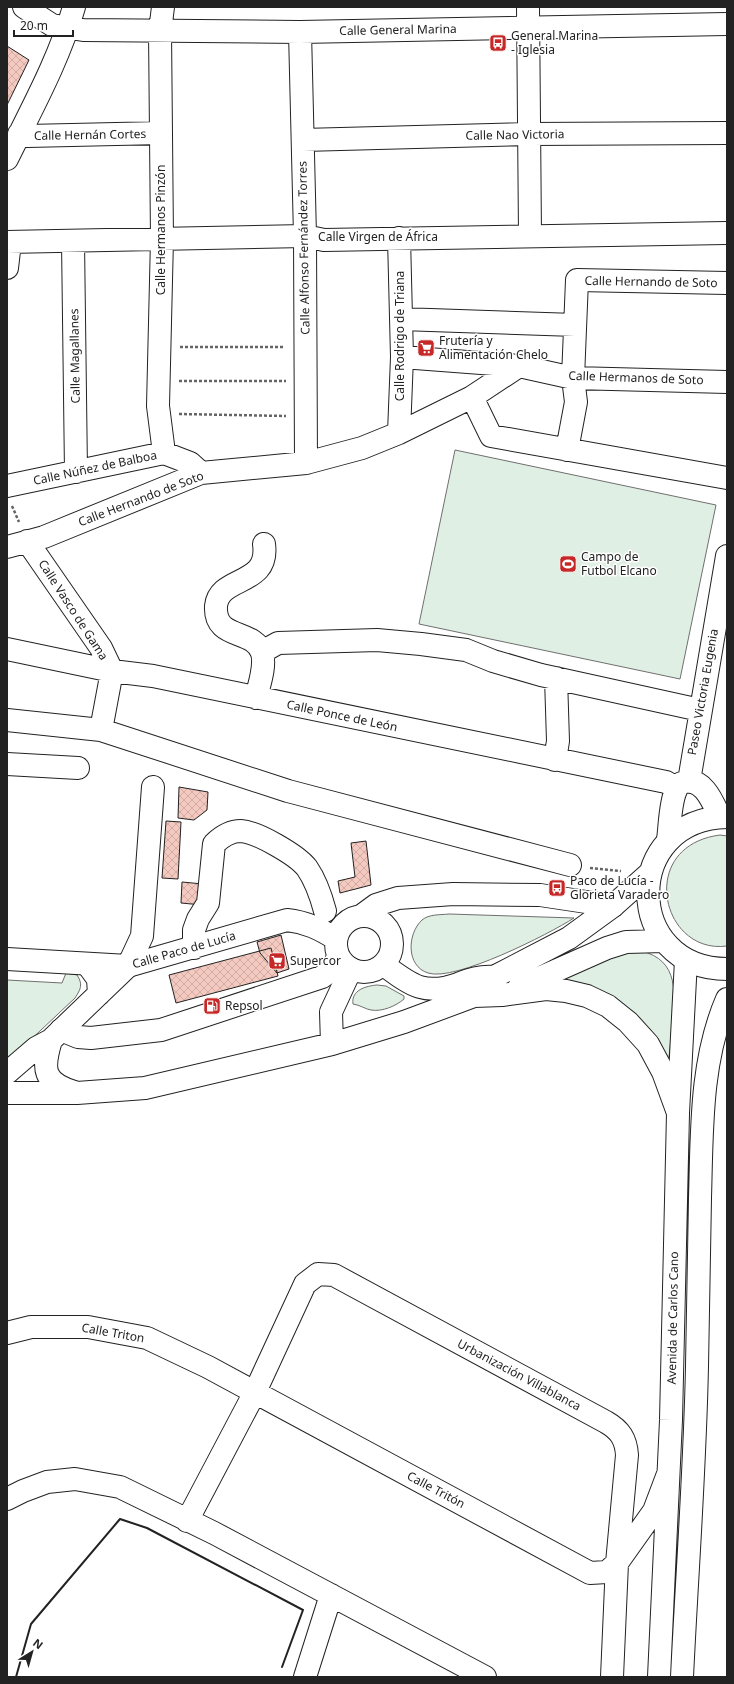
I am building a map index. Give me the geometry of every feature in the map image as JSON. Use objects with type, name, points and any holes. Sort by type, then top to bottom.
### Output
[{"type":"main road","name":"Calle General Marina","points":[[24,7],[52,24],[83,30],[300,32],[528,29],[727,24]]},
{"type":"main road","points":[[7,159],[68,28],[74,7]]},
{"type":"main road","points":[[68,28],[87,7]]},
{"type":"main road","name":"Calle Hermanos Pinzón","points":[[163,7],[160,31],[162,239],[159,414],[164,453]]},
{"type":"main road","points":[[528,7],[530,235]]},
{"type":"main road","name":"Calle Alfonso Fernández Torres","points":[[300,32],[305,236],[306,463]]},
{"type":"main road","name":"Calle Hernán Cortes","points":[[19,134],[27,136],[161,133]]},
{"type":"main road","name":"Calle Nao Victoria","points":[[302,140],[528,134],[727,133]]},
{"type":"main road","name":"Calle Virgen de África","points":[[9,242],[305,236],[324,240],[530,235],[726,233]]},
{"type":"main road","name":"Calle Rodrigo de Triana","points":[[399,238],[402,357],[399,433]]},
{"type":"main road","name":"Calle Magallanes","points":[[73,241],[76,472]]},
{"type":"main road","points":[[7,268],[9,242]]},
{"type":"main road","name":"Calle Hernando de Soto","points":[[567,450],[576,402],[573,378],[577,280],[727,283]]},
{"type":"main road","points":[[401,319],[575,325]]},
{"type":"main road","name":"Calle Hermanos de Soto","points":[[402,357],[519,366],[573,378],[727,382]]},
{"type":"main road","name":"Calle Hernando de Soto","points":[[17,544],[44,537],[201,473],[306,463],[362,448],[399,433],[472,397],[519,366]]},
{"type":"main road","points":[[472,397],[491,436],[727,478]]},
{"type":"main road","name":"Calle Núñez de Balboa","points":[[8,494],[76,472],[164,453],[190,463],[201,473]]},
{"type":"main road","name":"Calle Vasco de Gama","points":[[17,544],[101,648],[112,671],[101,730]]},
{"type":"main road","points":[[256,698],[262,666],[262,652],[253,641],[225,628],[221,624],[216,612],[216,604],[225,589],[252,575],[259,569],[264,562],[266,553],[264,544]]},
{"type":"main road","name":"Paseo Victoria Eugenia","points":[[668,840],[673,796],[683,785],[700,710],[727,556]]},
{"type":"main road","points":[[262,652],[278,643],[378,640],[466,650],[493,661],[556,678],[700,710]]},
{"type":"main road","name":"Calle Ponce de León","points":[[7,649],[112,671],[153,676],[555,760],[683,785]]},
{"type":"main road","points":[[555,760],[558,741],[556,678]]},
{"type":"main road","points":[[7,720],[101,730],[288,791],[570,865]]},
{"type":"main road","points":[[7,764],[78,768]]},
{"type":"main road","points":[[683,785],[697,784],[705,791],[724,817],[706,819],[692,824],[668,840],[654,861],[650,873],[647,891],[649,908],[654,925],[664,941],[674,951],[686,960],[700,966],[715,969],[727,969]]},
{"type":"main road","points":[[7,1073],[36,1048],[56,1035],[128,966],[142,936],[153,787]]},
{"type":"main road","points":[[194,948],[196,924],[208,903],[214,844],[221,837],[231,832],[241,831],[251,833],[294,854],[307,868],[316,883],[325,911]]},
{"type":"main road","points":[[498,986],[569,938],[612,906],[650,873]]},
{"type":"main road","points":[[332,1044],[331,1012],[342,955],[339,931],[376,905],[398,898],[453,894],[540,895],[612,906]]},
{"type":"main road","name":"Calle Paco de Lucía","points":[[7,959],[128,966],[287,920],[292,915],[301,911],[325,911],[356,918]]},
{"type":"main road","points":[[342,955],[359,972],[368,972],[376,970],[384,965],[392,950],[390,932],[385,925],[378,920],[356,918]]},
{"type":"main road","name":"Calle Paco de Lucía","points":[[287,920],[310,925],[342,955]]},
{"type":"main road","points":[[7,1093],[77,1093],[145,1088],[332,1044],[404,1022],[498,986],[550,972],[607,948],[626,942],[664,941]]},
{"type":"main road","points":[[56,1035],[91,1038],[161,1030],[322,977],[333,969],[342,955]]},
{"type":"main road","name":"Avenida de Carlos Cano","points":[[659,1677],[668,1474],[678,1113],[686,960]]},
{"type":"main road","points":[[87,964],[98,979],[99,994]]},
{"type":"main road","points":[[384,965],[414,985],[431,990],[448,987],[481,976],[498,986],[566,990],[587,996],[608,1006],[628,1022],[648,1044],[663,1072],[678,1113]]},
{"type":"main road","name":"Avenida de Carlos Cano","points":[[682,1677],[696,1406],[702,1136],[706,1080],[711,1049],[727,999]]},
{"type":"main road","points":[[56,1035],[46,1054],[46,1068],[51,1081],[61,1088],[77,1093]]},
{"type":"main road","name":"Urbanización Villablanca","points":[[187,1521],[255,1392],[305,1284],[318,1274],[326,1273],[334,1275],[615,1428],[624,1440],[627,1455],[617,1563],[612,1677]]},
{"type":"main road","name":"Calle Triton","points":[[7,1332],[31,1327],[88,1327],[147,1338],[208,1367],[255,1392]]},
{"type":"main road","name":"Calle Tritón","points":[[255,1392],[590,1573],[607,1572],[617,1563]]},
{"type":"main road","points":[[617,1563],[654,1511],[668,1474]]},
{"type":"main road","points":[[7,1499],[47,1482],[75,1479],[120,1487],[214,1533],[485,1677]]},
{"type":"main road","points":[[305,1677],[331,1595]]},
{"type":"path","points":[[160,348],[305,347]]},
{"type":"path","points":[[159,381],[306,381]]},
{"type":"path","points":[[159,414],[306,416]]},
{"type":"path","points":[[8,494],[17,544]]},
{"type":"path","points":[[570,865],[600,870],[650,873]]},
{"type":"green space","name":"Campo de Futbol Elcano","points":[[455,450],[716,505],[680,679],[419,624]]},
{"type":"green space","points":[[720,835],[727,836],[727,946],[704,944],[686,934],[674,918],[667,898],[668,877],[676,858],[693,843]]},
{"type":"green space","points":[[449,914],[574,918],[524,945],[479,964],[441,974],[428,973],[416,964],[412,957],[411,949],[414,933],[417,926],[425,918],[435,915]]},
{"type":"green space","points":[[641,951],[654,956],[663,962],[669,971],[672,980],[674,1002],[668,1063],[557,981],[618,953]]},
{"type":"green space","points":[[66,973],[77,975],[80,981],[80,989],[75,998],[7,1062],[7,980],[62,983]]},
{"type":"green space","points":[[368,986],[386,986],[404,996],[404,999],[393,1006],[380,1010],[369,1009],[353,1004],[354,995],[357,992]]},
{"type":"building","points":[[7,46],[29,60],[7,105]]},
{"type":"building","points":[[179,787],[208,792],[207,810],[194,820],[178,818]]},
{"type":"building","points":[[166,821],[181,822],[178,879],[162,878]]},
{"type":"building","points":[[366,841],[371,885],[340,893],[338,881],[355,877],[351,843]]},
{"type":"building","points":[[182,882],[203,884],[202,905],[181,903]]},
{"type":"building","name":"Supercor","points":[[281,935],[289,969],[277,973],[260,953],[257,942]]},
{"type":"building","points":[[271,948],[278,976],[176,1003],[169,975]]},
{"type":"wall","points":[[16,1677],[31,1624],[120,1519],[147,1528],[303,1610],[282,1667]]},
{"type":"place","name":"General Marina - Iglesia","points":[[498,43]]},
{"type":"place","name":"Frutería y Alimentación Chelo","points":[[426,348]]},
{"type":"place","name":"Campo de Futbol Elcano","points":[[568,564]]},
{"type":"place","name":"Paco de Lucía - Glorieta Varadero","points":[[557,888]]},
{"type":"place","name":"Supercor","points":[[277,961]]},
{"type":"place","name":"Repsol","points":[[212,1006]]}]
